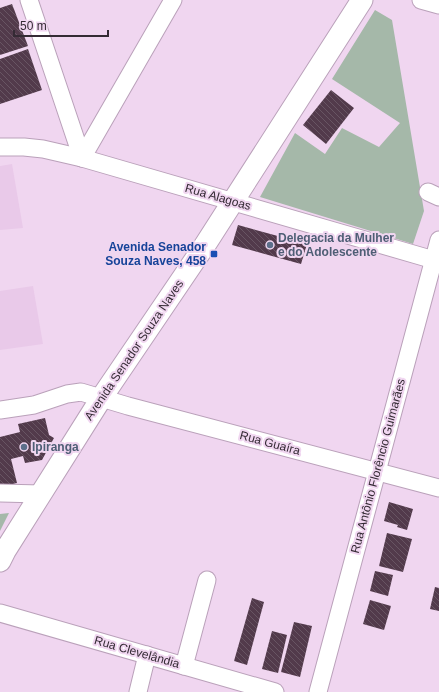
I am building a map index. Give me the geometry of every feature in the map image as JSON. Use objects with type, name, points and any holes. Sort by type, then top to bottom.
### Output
[{"type":"main road","name":"Avenida Senador Souza Naves","points":[[0,561],[5,550],[102,397],[233,202],[362,0]]},
{"type":"street","points":[[29,0],[82,158]]},
{"type":"street","points":[[82,158],[173,0]]},
{"type":"street","points":[[421,0],[439,5]]},
{"type":"street","name":"Rua Alagoas","points":[[0,147],[43,149],[82,158],[434,260]]},
{"type":"street","name":"Rua Antônio Florêncio Guimarães","points":[[318,692],[439,240]]},
{"type":"street","name":"Rua Guaíra","points":[[0,410],[34,405],[67,394],[81,392],[102,397],[128,406],[439,488]]},
{"type":"street","points":[[0,493],[41,494]]},
{"type":"street","points":[[184,666],[207,580]]},
{"type":"street","name":"Rua Clevelândia","points":[[0,613],[275,692]]},
{"type":"street","points":[[138,692],[147,655]]},
{"type":"shaded area","points":[[12,164],[23,228],[0,230],[0,166]]},
{"type":"shaded area","points":[[33,286],[43,344],[0,350],[0,291]]},
{"type":"green space","points":[[375,10],[392,20],[424,211],[413,244],[260,197],[295,133],[325,154],[342,128],[379,147],[400,123],[332,79]]},
{"type":"green space","points":[[9,513],[0,531],[0,514]]},
{"type":"building","points":[[12,4],[28,46],[0,55],[0,8]]},
{"type":"building","points":[[28,49],[42,90],[0,104],[0,59]]},
{"type":"building","points":[[331,90],[354,108],[326,144],[303,125]]},
{"type":"building","name":"Delegacia da Mulher e do Adolescente","points":[[238,225],[307,244],[301,264],[232,245]]},
{"type":"building","name":"Ipiranga","points":[[45,418],[49,435],[54,438],[42,460],[25,463],[23,456],[11,459],[17,483],[0,487],[0,437],[20,432],[18,424]]},
{"type":"building","points":[[389,502],[413,509],[407,530],[397,527],[398,525],[384,521]]},
{"type":"building","points":[[387,533],[412,539],[403,572],[379,566]]},
{"type":"building","points":[[375,571],[393,575],[388,596],[370,591]]},
{"type":"building","points":[[435,587],[439,588],[439,611],[430,609]]},
{"type":"building","points":[[252,598],[264,602],[247,665],[234,661]]},
{"type":"building","points":[[370,600],[391,606],[384,630],[363,624]]},
{"type":"building","points":[[294,622],[312,626],[300,677],[281,672]]},
{"type":"building","points":[[272,631],[287,635],[278,673],[262,669]]},
{"type":"place","name":"Delegacia da Mulher e do Adolescente","points":[[270,245]]},
{"type":"place","name":"Avenida Senador Souza Naves, 458","points":[[214,254]]},
{"type":"place","name":"Ipiranga","points":[[24,447]]}]
